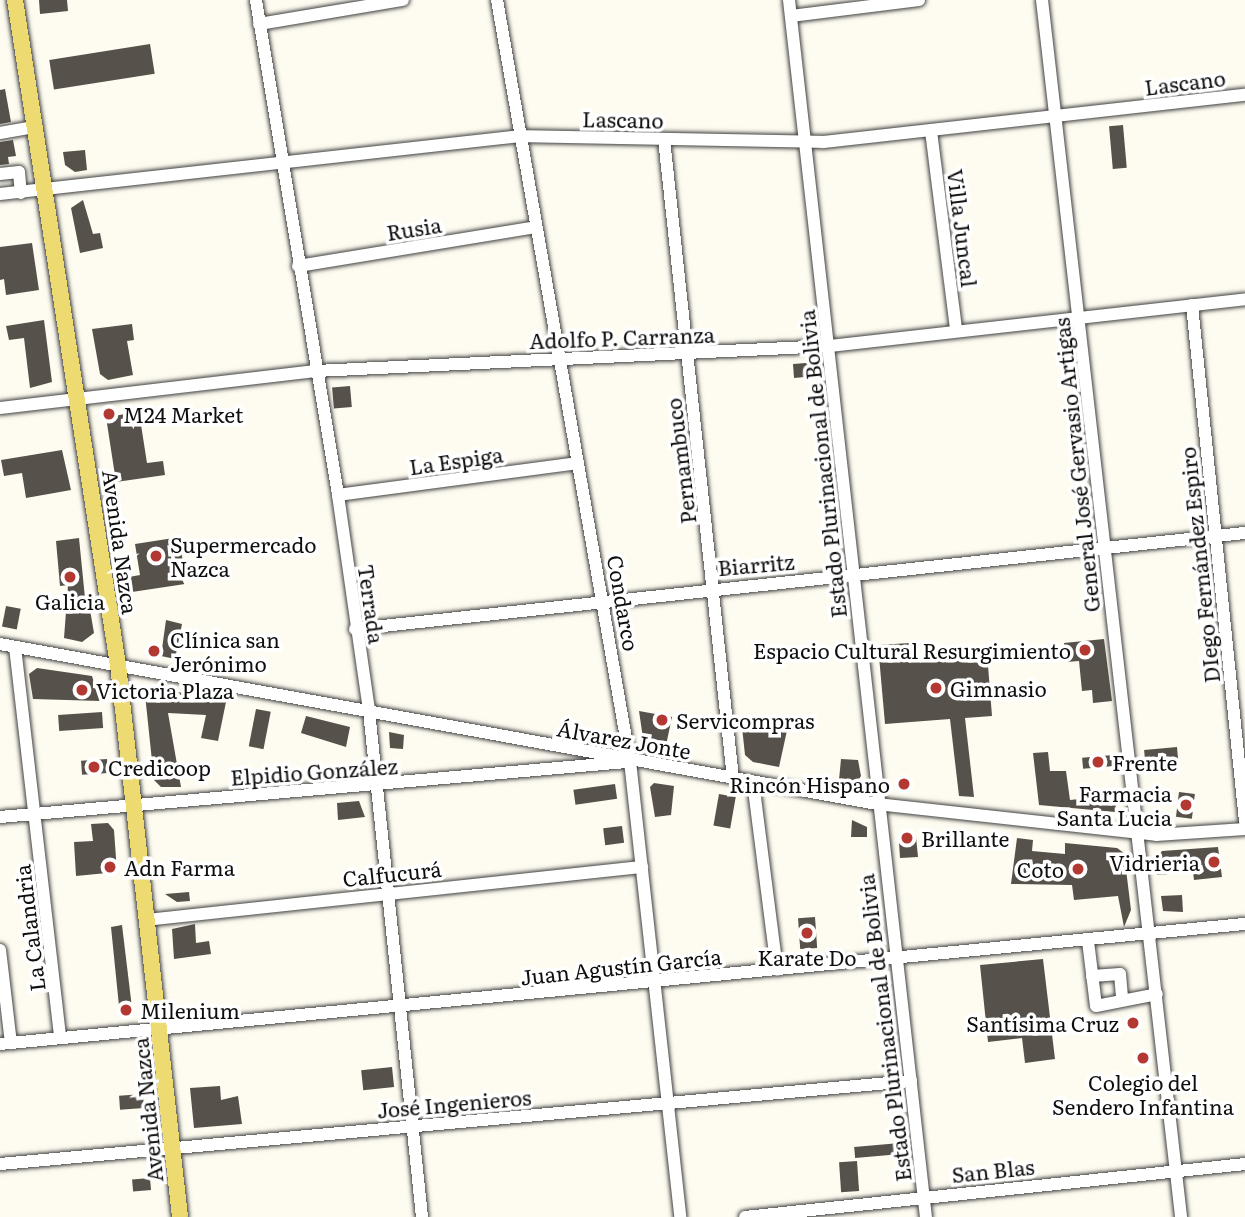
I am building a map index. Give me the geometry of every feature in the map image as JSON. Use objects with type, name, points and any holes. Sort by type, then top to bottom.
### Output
[{"type":"main road","name":"Avenida Nazca","points":[[15,0],[79,399],[118,665],[180,1217]]},
{"type":"street","name":"Terrada","points":[[256,0],[338,495],[355,629],[369,711],[422,1217]]},
{"type":"street","points":[[259,24],[402,0]]},
{"type":"street","name":"Condarco","points":[[497,0],[578,463],[605,601],[630,761],[680,1217]]},
{"type":"street","name":"Estado Plurinacional de Bolivia","points":[[789,0],[829,346],[877,804],[926,1217]]},
{"type":"street","points":[[791,16],[919,0]]},
{"type":"street","name":"General José Gervasio Artigas","points":[[1042,0],[1181,1217]]},
{"type":"street","name":"Lascano","points":[[0,194],[521,136],[806,142],[931,131],[1245,95]]},
{"type":"street","points":[[0,133],[35,127]]},
{"type":"street","name":"Villa Juncal","points":[[931,131],[956,330]]},
{"type":"street","name":"Pernambuco","points":[[664,139],[715,587],[733,778]]},
{"type":"street","points":[[0,174],[42,168]]},
{"type":"street","points":[[19,172],[21,192]]},
{"type":"street","name":"Rusia","points":[[298,266],[536,227]]},
{"type":"street","name":"Adolfo P. Carranza","points":[[0,408],[316,371],[559,357],[687,355],[829,346],[1245,299]]},
{"type":"street","name":"DIego Fernández Espiro","points":[[1192,304],[1245,821]]},
{"type":"street","name":"La Espiga","points":[[338,495],[578,463]]},
{"type":"street","name":"Biarritz","points":[[355,629],[715,587],[1245,533]]},
{"type":"street","name":"Álvarez Jonte","points":[[0,644],[877,804],[1138,834],[1245,829]]},
{"type":"street","name":"La Calandria","points":[[15,647],[60,1037]]},
{"type":"street","name":"Elpidio González","points":[[0,817],[376,786],[630,761]]},
{"type":"street","points":[[753,782],[777,970]]},
{"type":"street","name":"Calfucurá","points":[[146,920],[642,867]]},
{"type":"street","name":"Juan Agustín García","points":[[6,1044],[1245,924]]},
{"type":"street","points":[[1088,941],[1092,976],[1096,1006],[1122,1003],[1120,974],[1092,976]]},
{"type":"street","points":[[0,950],[6,1044]]},
{"type":"street","points":[[1122,998],[1157,994]]},
{"type":"street","name":"José Ingenieros","points":[[0,1164],[911,1081]]},
{"type":"street","name":"San Blas","points":[[745,1217],[1175,1169],[1245,1164]]},
{"type":"building","points":[[39,0],[67,0],[68,11],[40,14]]},
{"type":"building","points":[[150,44],[155,74],[54,90],[49,60]]},
{"type":"building","points":[[5,89],[11,122],[0,124],[0,90]]},
{"type":"building","points":[[1123,125],[1127,168],[1113,169],[1109,126]]},
{"type":"building","points":[[13,140],[16,156],[8,157],[9,164],[0,165],[0,142]]},
{"type":"building","points":[[85,150],[87,170],[75,172],[65,165],[63,152]]},
{"type":"building","points":[[83,200],[93,234],[100,233],[103,248],[80,253],[71,208]]},
{"type":"building","points":[[32,243],[39,290],[6,295],[4,279],[0,280],[0,247]]},
{"type":"building","points":[[44,320],[52,382],[30,388],[24,338],[9,340],[6,326]]},
{"type":"building","points":[[132,324],[134,340],[127,341],[133,375],[108,380],[100,374],[92,329]]},
{"type":"building","points":[[806,363],[815,369],[816,376],[794,378],[793,364]]},
{"type":"building","points":[[350,386],[352,407],[334,408],[332,388]]},
{"type":"building","points":[[139,412],[147,463],[163,461],[165,475],[116,482],[106,417]]},
{"type":"building","points":[[62,450],[71,490],[26,498],[22,473],[4,476],[1,460]]},
{"type":"building","points":[[180,537],[185,584],[132,592],[129,577],[140,575],[135,544]]},
{"type":"building","points":[[79,538],[85,598],[88,598],[94,633],[82,642],[64,638],[68,585],[60,586],[56,541]]},
{"type":"building","points":[[6,606],[21,609],[17,629],[2,627]]},
{"type":"building","points":[[166,620],[182,624],[175,659],[161,656]]},
{"type":"building","points":[[1104,639],[1112,701],[1093,703],[1092,690],[1082,691],[1079,661],[1066,662],[1064,643]]},
{"type":"building","name":"Gimnasio","points":[[910,643],[912,659],[987,653],[992,716],[965,718],[974,797],[959,796],[950,719],[885,724],[878,645]]},
{"type":"building","points":[[37,668],[92,676],[100,701],[33,699],[29,674]]},
{"type":"building","points":[[144,685],[226,702],[218,741],[201,738],[206,715],[168,713],[181,787],[161,787],[154,780]]},
{"type":"building","points":[[256,709],[271,712],[263,749],[249,746]]},
{"type":"building","points":[[639,711],[672,717],[665,750],[644,745]]},
{"type":"building","points":[[102,712],[103,728],[59,731],[58,715]]},
{"type":"building","points":[[306,716],[350,727],[346,747],[301,733]]},
{"type":"building","points":[[788,726],[779,767],[753,762],[745,755],[742,727]]},
{"type":"building","points":[[389,732],[404,735],[403,749],[390,748]]},
{"type":"building","points":[[1177,747],[1179,768],[1146,771],[1144,750]]},
{"type":"building","points":[[1048,752],[1050,771],[1066,771],[1070,800],[1117,795],[1115,812],[1039,805],[1033,753]]},
{"type":"building","name":"Frente","points":[[1113,755],[1114,766],[1083,769],[1082,758]]},
{"type":"building","name":"Credicoop","points":[[107,759],[108,773],[82,775],[81,761]]},
{"type":"building","points":[[841,759],[858,760],[861,776],[857,782],[839,780]]},
{"type":"building","points":[[654,783],[674,786],[671,815],[655,817],[650,787]]},
{"type":"building","points":[[615,784],[617,799],[575,805],[573,790]]},
{"type":"building","name":"Farmacia Santa Lucia","points":[[1179,792],[1195,794],[1192,819],[1176,817]]},
{"type":"building","points":[[719,794],[736,797],[730,828],[713,826]]},
{"type":"building","points":[[359,801],[365,817],[338,820],[337,803]]},
{"type":"building","points":[[852,820],[867,827],[867,837],[851,837]]},
{"type":"building","points":[[108,823],[114,830],[117,872],[76,876],[74,842],[93,841],[91,824]]},
{"type":"building","points":[[622,826],[624,843],[605,845],[603,828]]},
{"type":"building","points":[[916,837],[918,857],[900,858],[899,842]]},
{"type":"building","name":"Coto","points":[[1017,838],[1033,840],[1032,851],[1065,854],[1065,843],[1117,848],[1124,853],[1131,910],[1124,927],[1118,896],[1074,900],[1072,885],[1011,884]]},
{"type":"building","points":[[1218,847],[1222,877],[1194,880],[1193,872],[1157,875],[1156,859],[1162,851]]},
{"type":"building","points":[[189,892],[190,901],[177,902],[165,894]]},
{"type":"building","points":[[1182,895],[1183,912],[1163,911],[1161,896]]},
{"type":"building","name":"Karate Do","points":[[815,917],[817,948],[800,949],[798,918]]},
{"type":"building","points":[[195,924],[196,943],[209,941],[211,954],[174,959],[172,929]]},
{"type":"building","points":[[122,925],[132,1008],[120,1016],[111,927]]},
{"type":"building","points":[[1043,959],[1055,1059],[1025,1063],[1022,1038],[988,1042],[980,965]]},
{"type":"building","points":[[392,1067],[394,1087],[363,1090],[361,1070]]},
{"type":"building","points":[[220,1086],[221,1100],[238,1096],[242,1124],[194,1128],[190,1088]]},
{"type":"building","points":[[143,1094],[144,1108],[120,1110],[119,1096]]},
{"type":"building","points":[[900,1143],[901,1154],[855,1158],[854,1147]]},
{"type":"building","points":[[857,1161],[859,1191],[841,1192],[839,1162]]},
{"type":"building","points":[[150,1178],[151,1190],[133,1192],[132,1180]]},
{"type":"place","name":"M24 Market","points":[[109,414]]},
{"type":"place","name":"Supermercado Nazca","points":[[156,556]]},
{"type":"place","name":"Galicia","points":[[70,577]]},
{"type":"place","name":"Espacio Cultural Resurgimiento","points":[[1085,650]]},
{"type":"place","name":"Clínica san Jerónimo","points":[[154,651]]},
{"type":"place","name":"Gimnasio","points":[[936,688]]},
{"type":"place","name":"Victoria Plaza","points":[[82,690]]},
{"type":"place","name":"Servicompras","points":[[662,720]]},
{"type":"place","name":"Frente","points":[[1098,762]]},
{"type":"place","name":"Credicoop","points":[[94,767]]},
{"type":"place","name":"Rincón Hispano","points":[[904,784]]},
{"type":"place","name":"Farmacia Santa Lucia","points":[[1186,805]]},
{"type":"place","name":"Brillante","points":[[907,838]]},
{"type":"place","name":"Vidrieria","points":[[1214,862]]},
{"type":"place","name":"Adn Farma","points":[[110,867]]},
{"type":"place","name":"Coto","points":[[1078,869]]},
{"type":"place","name":"Karate Do","points":[[807,933]]},
{"type":"place","name":"Milenium","points":[[126,1010]]},
{"type":"place","name":"Santísima Cruz","points":[[1133,1023]]},
{"type":"place","name":"Colegio del Sendero Infantina","points":[[1143,1058]]}]
